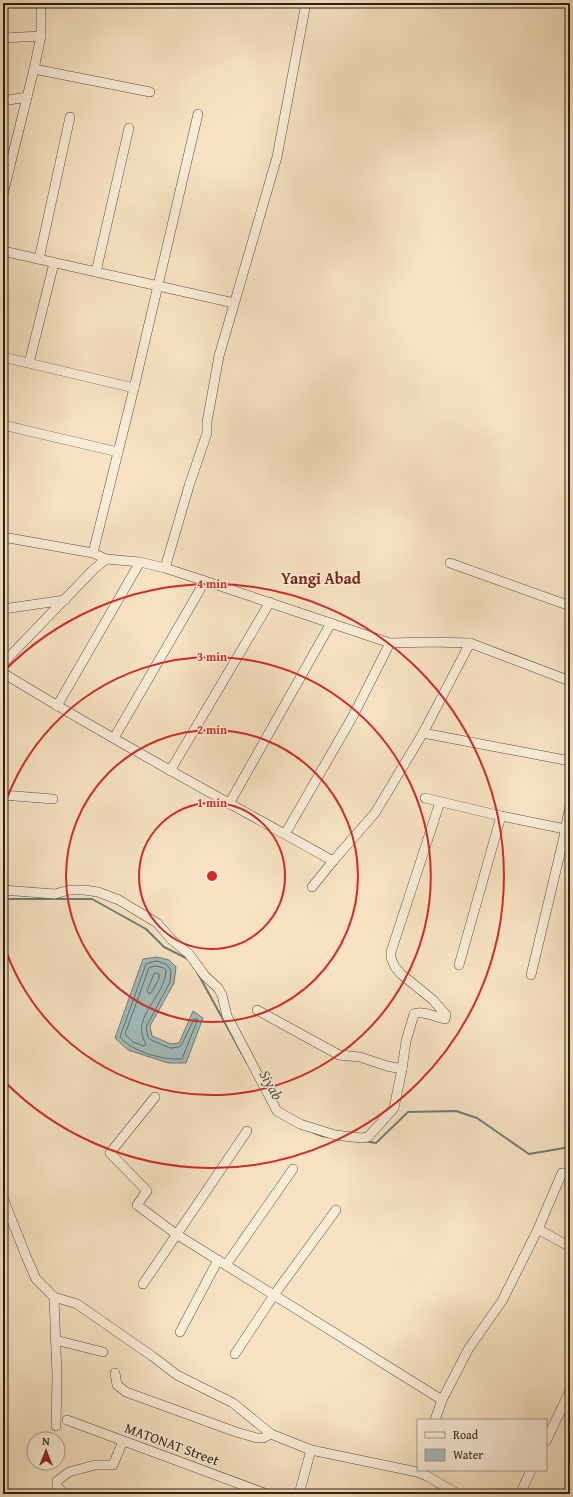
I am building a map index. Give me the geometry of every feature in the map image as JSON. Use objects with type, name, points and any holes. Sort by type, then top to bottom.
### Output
[{"type":"street","points":[[3,194],[7,163],[27,97],[41,36],[41,3]]},
{"type":"street","points":[[165,568],[189,486],[207,433],[206,422],[220,356],[277,157],[306,3]]},
{"type":"street","points":[[3,38],[41,36]]},
{"type":"street","points":[[34,68],[150,92]]},
{"type":"street","points":[[3,100],[27,97]]},
{"type":"street","points":[[93,553],[134,388],[198,114]]},
{"type":"street","points":[[39,260],[70,117]]},
{"type":"street","points":[[96,272],[128,128]]},
{"type":"street","points":[[3,252],[234,303]]},
{"type":"street","points":[[29,364],[54,263]]},
{"type":"street","points":[[3,357],[134,388]]},
{"type":"street","points":[[3,425],[118,452]]},
{"type":"street","points":[[3,537],[93,553],[106,559],[140,562],[165,568],[205,580],[390,643],[470,643],[570,681]]},
{"type":"street","points":[[3,663],[93,570],[106,559]]},
{"type":"street","points":[[57,706],[140,562]]},
{"type":"street","points":[[450,563],[570,606]]},
{"type":"street","points":[[114,738],[205,580]]},
{"type":"street","points":[[3,609],[65,600]]},
{"type":"street","points":[[170,771],[270,602]]},
{"type":"street","points":[[229,804],[331,623]]},
{"type":"street","points":[[285,834],[353,716],[390,643]]},
{"type":"street","points":[[312,887],[376,813],[423,733],[470,643]]},
{"type":"street","points":[[3,673],[170,771],[333,861]]},
{"type":"street","points":[[423,733],[570,761]]},
{"type":"street","points":[[3,794],[53,798]]},
{"type":"street","points":[[425,798],[565,829]]},
{"type":"street","points":[[3,890],[55,894],[69,890],[98,892],[119,900],[157,923],[172,940],[189,954],[205,976],[218,988],[222,995],[227,1016],[277,1112],[300,1124],[335,1135],[361,1138],[368,1137],[394,1108],[406,1041],[414,1014],[417,1012],[445,1018],[446,1015],[433,1000],[401,974],[395,967],[391,958],[391,952],[440,802]]},
{"type":"street","points":[[531,974],[566,842],[565,829],[570,805]]},
{"type":"street","points":[[459,965],[501,816]]},
{"type":"street","points":[[257,1010],[339,1055],[360,1057],[387,1066],[402,1069]]},
{"type":"street","points":[[155,1097],[110,1153],[147,1191],[137,1205],[176,1234],[442,1400]]},
{"type":"street","points":[[143,1284],[247,1131]]},
{"type":"street","points":[[226,1265],[293,1170]]},
{"type":"street","points":[[435,1419],[442,1400],[469,1348],[502,1301],[538,1229],[562,1173]]},
{"type":"street","points":[[3,1198],[36,1279],[54,1297],[77,1304],[177,1375],[233,1403],[271,1434],[311,1450],[417,1471]]},
{"type":"street","points":[[235,1354],[274,1295],[336,1210]]},
{"type":"street","points":[[538,1229],[570,1247]]},
{"type":"street","points":[[180,1332],[218,1260]]},
{"type":"street","points":[[54,1297],[57,1376],[56,1426]]},
{"type":"street","points":[[55,1340],[103,1352]]},
{"type":"street","points":[[115,1373],[117,1385],[126,1392],[236,1432],[257,1438],[263,1438],[271,1434]]},
{"type":"street","points":[[547,1439],[570,1392]]},
{"type":"street","name":"MATONAT Street","points":[[67,1420],[267,1494]]},
{"type":"street","points":[[64,1494],[57,1486],[57,1480],[69,1472],[95,1465],[113,1465],[123,1441]]},
{"type":"street","points":[[299,1494],[311,1450]]},
{"type":"street","points":[[418,1471],[458,1494]]},
{"type":"street","points":[[520,1494],[531,1471]]},
{"type":"water","points":[[157,957],[169,960],[176,967],[174,983],[150,1026],[152,1036],[171,1044],[179,1043],[193,1011],[203,1018],[186,1063],[168,1063],[128,1050],[115,1038],[143,959]]},
{"type":"waterway","name":"Siyab","points":[[3,899],[92,899],[146,929],[164,947],[188,959]]},
{"type":"waterway","name":"Siyab","points":[[197,972],[247,1063]]},
{"type":"waterway","name":"Siyab","points":[[365,1141],[376,1143],[408,1112],[456,1111],[477,1118],[529,1154],[570,1147]]},
{"type":"waterway","name":"Siyab","points":[[314,1133],[329,1137]]},
{"type":"district","name":"Yangi Abad","points":[[321,578]]}]
